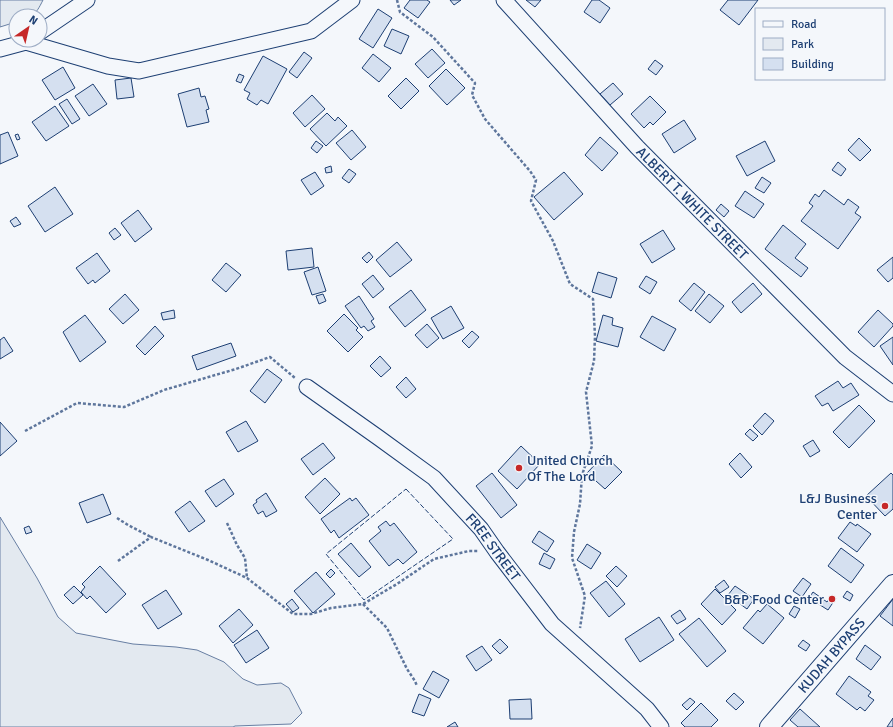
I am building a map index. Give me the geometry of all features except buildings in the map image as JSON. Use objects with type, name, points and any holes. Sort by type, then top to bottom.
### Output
[{"type":"street","points":[[48,27],[87,0]]},
{"type":"street","points":[[48,47],[108,66],[139,71],[311,31],[352,0]]},
{"type":"street","name":"ALBERT T. WHITE STREET","points":[[504,0],[637,147],[845,357],[893,394]]},
{"type":"street","name":"FREE STREET","points":[[307,387],[434,478],[481,529],[552,624],[647,709],[661,727]]},
{"type":"street","name":"KUDAH BYPASS","points":[[769,727],[893,584]]},
{"type":"path","points":[[397,0],[400,12],[433,37],[475,83],[472,95],[485,119],[536,180],[531,201],[552,241],[570,284],[593,299],[595,336],[594,361],[586,392],[592,446],[582,475],[580,504],[574,532],[572,558],[585,596],[580,626],[585,653]]},
{"type":"path","points":[[24,431],[77,403],[124,407],[164,390],[236,369],[270,357],[307,387]]},
{"type":"path","points":[[117,518],[151,537],[208,560],[247,578],[293,614],[310,614],[331,608],[363,604],[397,584],[434,558],[469,551],[497,552]]},
{"type":"path","points":[[227,523],[245,558],[247,578]]},
{"type":"path","points":[[118,561],[151,537]]},
{"type":"path","points":[[363,604],[387,628],[417,686]]},
{"type":"green space","points":[[0,0],[43,0],[39,8],[8,8],[8,24],[0,27]]},
{"type":"green space","points":[[0,517],[37,578],[58,617],[76,633],[133,644],[197,650],[224,662],[243,679],[257,685],[281,683],[289,688],[302,713],[291,724],[233,727],[0,727]]},
{"type":"fence","points":[[406,489],[453,539],[364,600],[326,554],[406,489]]},
{"type":"place","name":"United Church Of The Lord","points":[[519,468]]},
{"type":"place","name":"L&J Business Center","points":[[885,506]]},
{"type":"place","name":"B&P Food Center","points":[[832,599]]}]
